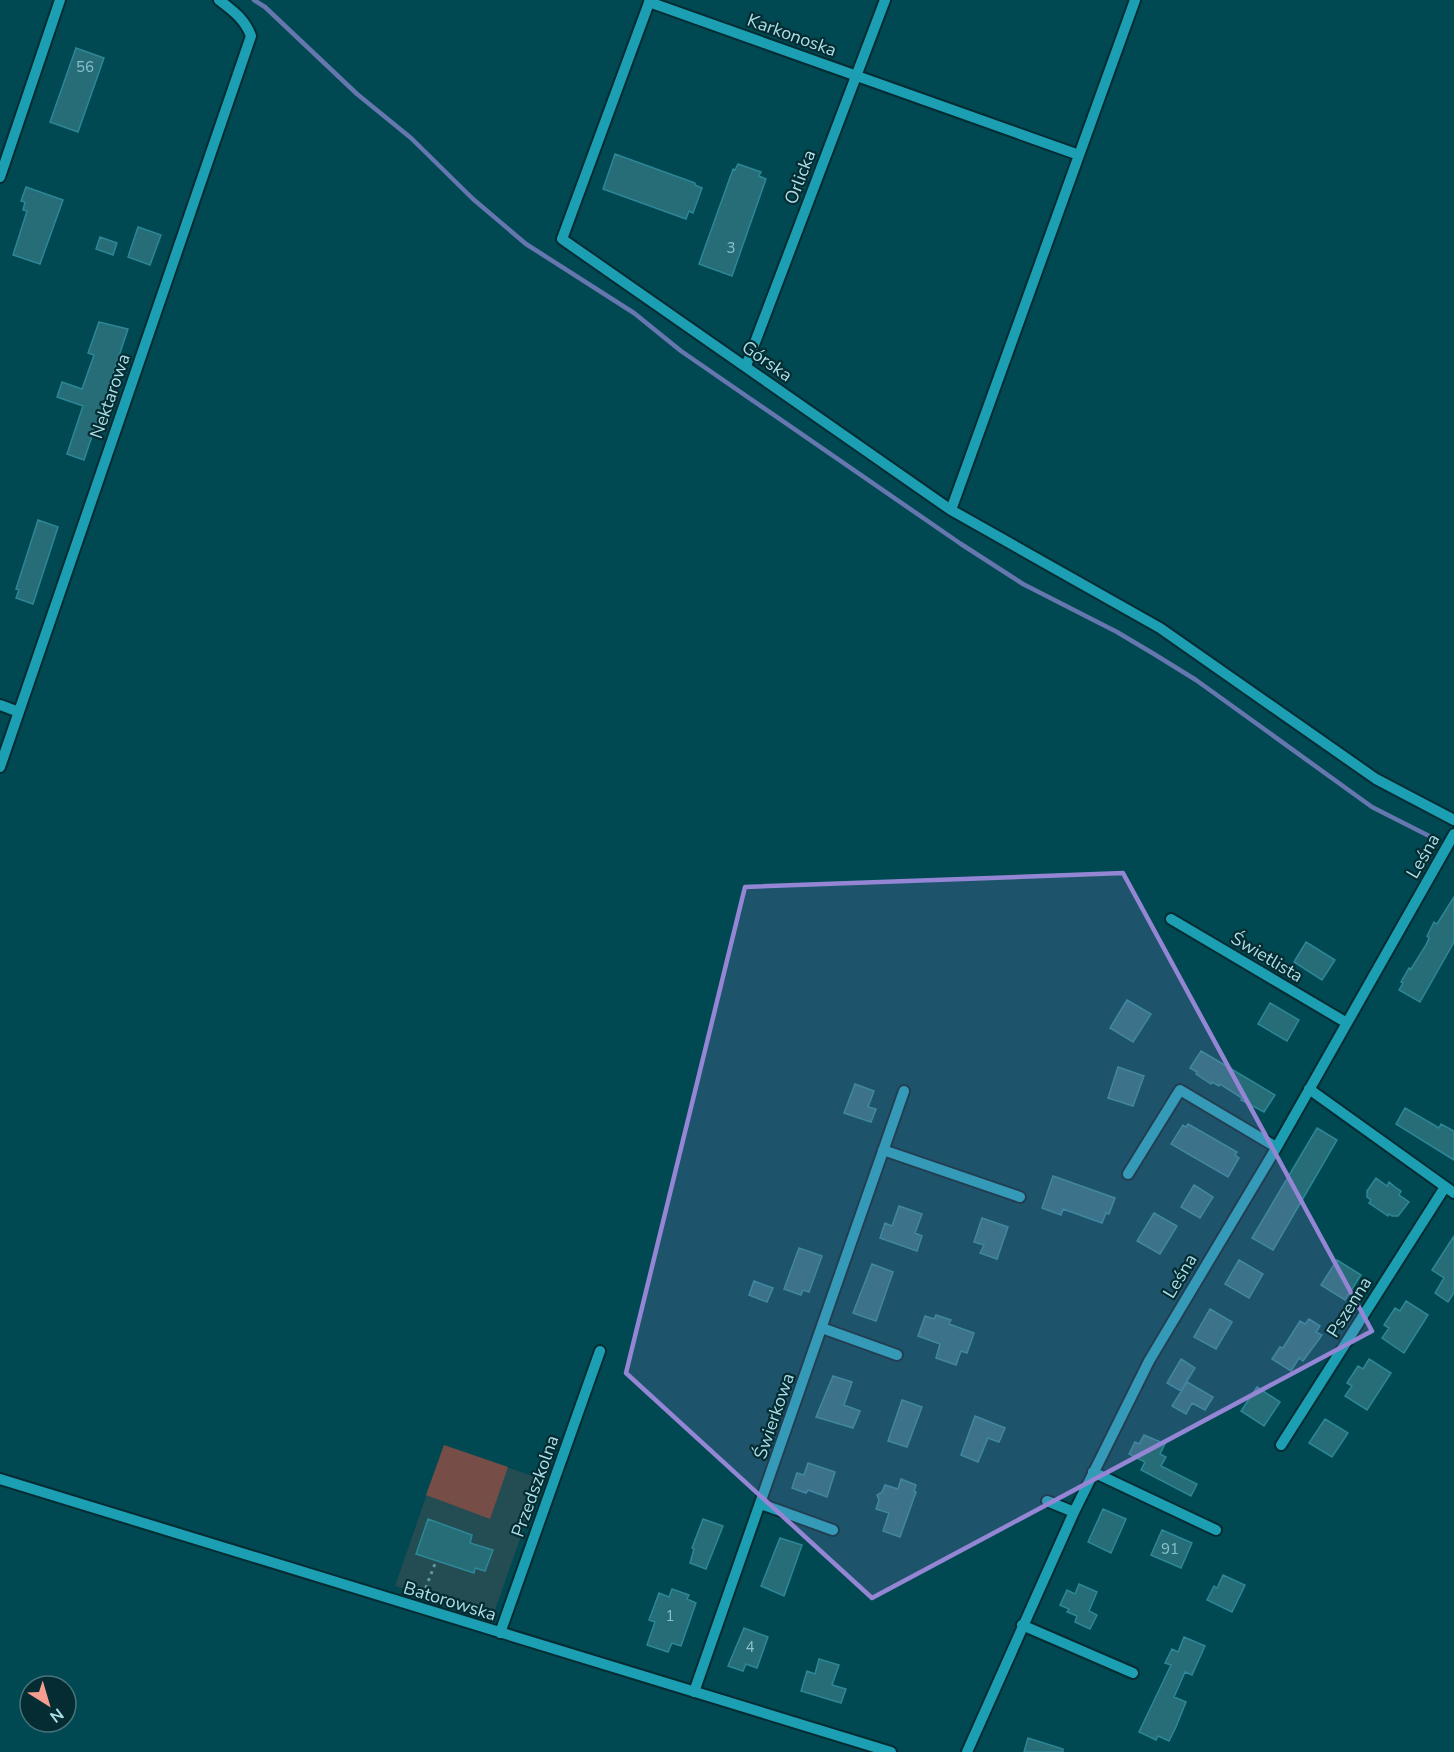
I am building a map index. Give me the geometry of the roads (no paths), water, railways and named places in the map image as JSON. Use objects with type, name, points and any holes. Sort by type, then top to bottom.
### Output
[{"type":"street","points":[[0,177],[60,0]]},
{"type":"street","name":"Nektarowa","points":[[0,767],[251,36],[249,29],[237,13],[219,0]]},
{"type":"street","name":"Orlicka","points":[[746,366],[885,0]]},
{"type":"street","points":[[951,510],[1135,0]]},
{"type":"street","name":"Karkonoska","points":[[650,1],[1079,155]]},
{"type":"street","name":"Górska","points":[[650,1],[562,239],[951,510],[1160,628],[1376,779],[1454,820]]},
{"type":"street","points":[[0,705],[19,712]]},
{"type":"street","name":"Leśna","points":[[967,1752],[1074,1512],[1149,1361],[1276,1147],[1454,834]]},
{"type":"street","name":"Świetlista","points":[[1171,919],[1347,1023]]},
{"type":"street","name":"Pszenna","points":[[1281,1445],[1449,1190],[1309,1089]]},
{"type":"street","points":[[1128,1174],[1180,1090],[1276,1147]]},
{"type":"street","name":"Świerkowa","points":[[694,1692],[904,1091]]},
{"type":"street","points":[[883,1150],[1020,1197]]},
{"type":"street","points":[[822,1328],[897,1355]]},
{"type":"street","name":"Przedszkolna","points":[[500,1633],[600,1351]]},
{"type":"street","points":[[1093,1472],[1216,1530]]},
{"type":"street","name":"Batorowska","points":[[0,1479],[891,1752]]},
{"type":"street","points":[[1047,1501],[1074,1512]]},
{"type":"street","points":[[761,1504],[833,1530]]},
{"type":"street","points":[[1022,1625],[1133,1673]]},
{"type":"waterway","points":[[254,0],[265,7],[357,94],[411,138],[473,199],[526,244],[634,313],[681,351],[961,544],[1023,584],[1117,632],[1196,680],[1372,807],[1437,840]]}]
